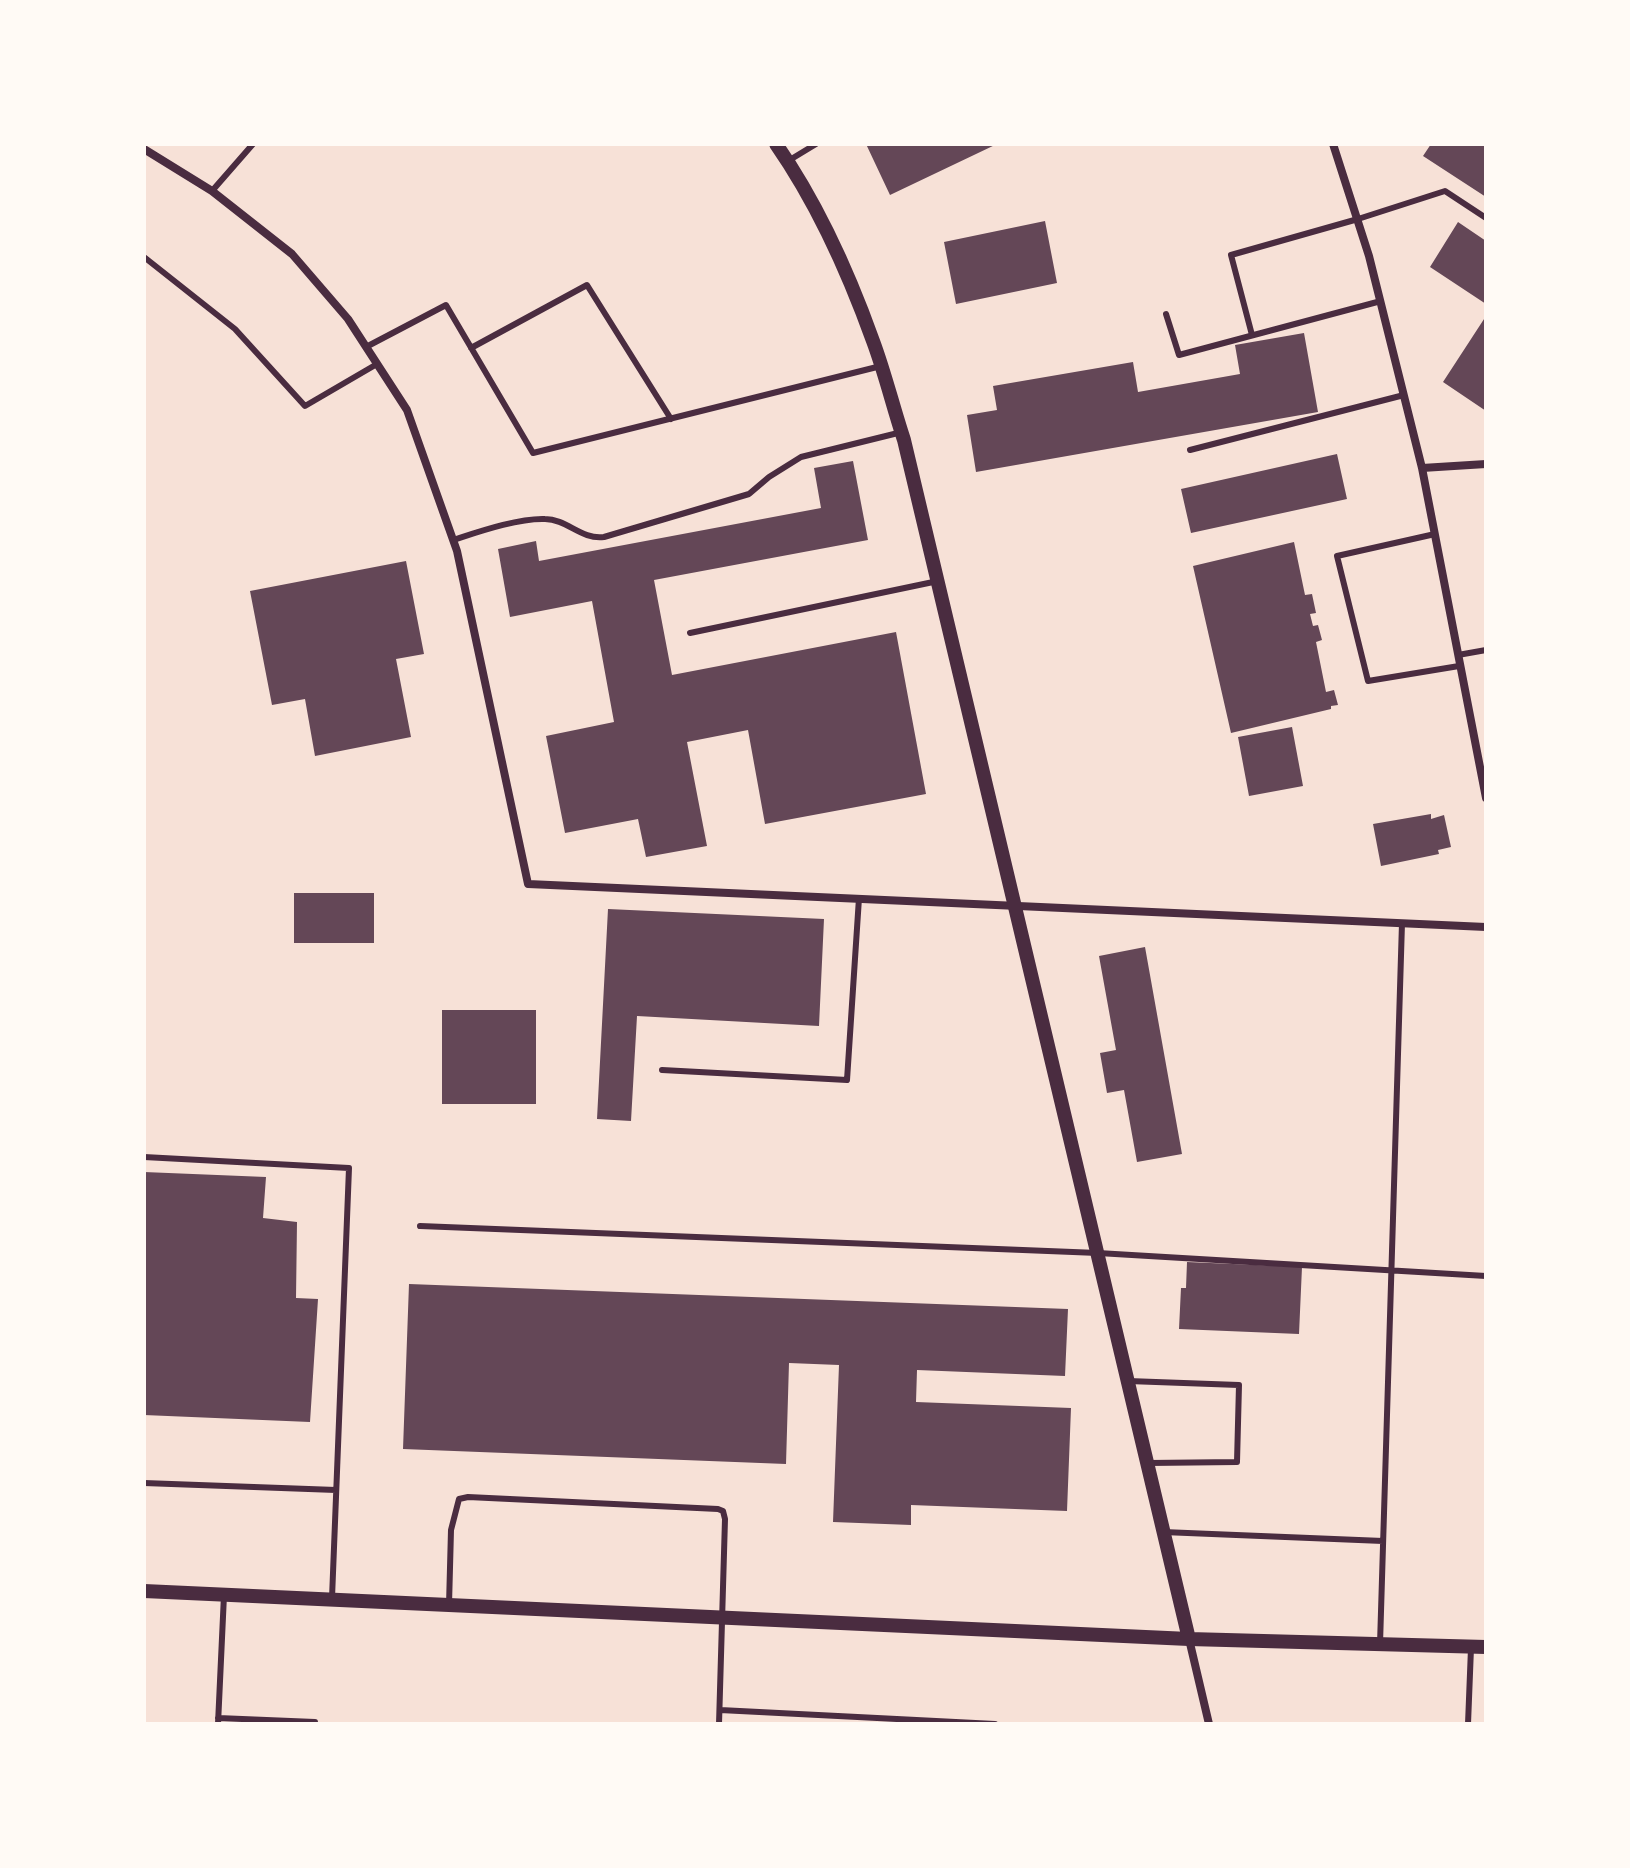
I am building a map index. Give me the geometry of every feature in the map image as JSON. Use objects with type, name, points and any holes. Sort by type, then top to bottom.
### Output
[{"type":"street","points":[[776,144],[833,245],[873,340],[902,432],[1209,1724]]},
{"type":"street","points":[[1333,144],[1381,301],[1422,468],[1486,798]]},
{"type":"street","points":[[146,147],[212,191],[292,254],[348,319],[407,410],[460,566],[528,884],[1486,927]]},
{"type":"street","points":[[1422,468],[1486,464]]},
{"type":"street","points":[[144,1591],[1189,1639],[1478,1646]]},
{"type":"lane","points":[[212,191],[253,144]]},
{"type":"lane","points":[[788,161],[816,144]]},
{"type":"lane","points":[[1252,335],[1231,255],[1445,191],[1486,218]]},
{"type":"lane","points":[[144,257],[235,329],[305,406],[377,364]]},
{"type":"lane","points":[[471,348],[587,285],[671,419]]},
{"type":"lane","points":[[1166,314],[1179,355],[1381,301]]},
{"type":"lane","points":[[366,347],[446,305],[533,453],[881,366]]},
{"type":"lane","points":[[1190,450],[1404,395]]},
{"type":"lane","points":[[453,540],[494,528],[545,519],[594,538],[604,537],[749,494],[801,457],[902,432]]},
{"type":"lane","points":[[1435,534],[1337,556],[1368,681],[1459,666]]},
{"type":"lane","points":[[690,633],[938,581]]},
{"type":"lane","points":[[1458,655],[1486,650]]},
{"type":"lane","points":[[662,1070],[847,1080],[859,898]]},
{"type":"lane","points":[[1380,1644],[1402,923]]},
{"type":"lane","points":[[144,1157],[349,1168],[332,1600]]},
{"type":"lane","points":[[420,1226],[1098,1253],[1486,1276]]},
{"type":"lane","points":[[1128,1381],[1239,1385],[1237,1462],[1147,1463]]},
{"type":"lane","points":[[144,1483],[336,1490]]},
{"type":"lane","points":[[449,1605],[453,1514],[459,1499],[468,1497],[723,1511],[724,1618],[719,1724]]},
{"type":"lane","points":[[1163,1532],[1383,1541]]},
{"type":"lane","points":[[224,1595],[218,1721],[315,1724]]},
{"type":"lane","points":[[1468,1724],[1478,1646]]},
{"type":"lane","points":[[720,1710],[995,1724]]},
{"type":"building","points":[[866,144],[997,144],[890,195]]},
{"type":"building","points":[[1431,144],[1486,144],[1486,197],[1423,156]]},
{"type":"building","points":[[1045,221],[1057,283],[956,304],[944,242]]},
{"type":"building","points":[[1458,222],[1486,241],[1486,304],[1430,267]]},
{"type":"building","points":[[1486,316],[1486,411],[1443,382]]},
{"type":"building","points":[[1304,333],[1318,412],[976,472],[967,415],[997,410],[993,386],[1133,362],[1138,392],[1240,374],[1235,345]]},
{"type":"building","points":[[1337,454],[1347,499],[1191,533],[1181,489]]},
{"type":"building","points":[[853,461],[868,540],[654,580],[672,675],[896,632],[926,794],[765,824],[748,730],[687,742],[707,846],[646,857],[638,819],[565,833],[546,736],[614,722],[592,601],[510,617],[498,549],[536,541],[539,561],[821,508],[814,468]]},
{"type":"building","points":[[1294,542],[1305,595],[1312,594],[1316,613],[1310,614],[1313,626],[1318,625],[1322,640],[1316,642],[1326,692],[1334,690],[1338,705],[1231,733],[1193,566]]},
{"type":"building","points":[[406,561],[424,654],[396,659],[411,737],[315,756],[305,699],[272,705],[250,591]]},
{"type":"building","points":[[1292,727],[1303,786],[1249,796],[1238,737]]},
{"type":"building","points":[[1431,814],[1431,819],[1444,815],[1451,847],[1438,850],[1439,854],[1381,866],[1373,824]]},
{"type":"building","points":[[294,893],[374,893],[374,943],[294,943]]},
{"type":"building","points":[[608,909],[824,919],[819,1026],[637,1016],[631,1121],[597,1119]]},
{"type":"building","points":[[1145,947],[1182,1154],[1137,1162],[1124,1090],[1107,1093],[1100,1053],[1116,1050],[1099,956]]},
{"type":"building","points":[[442,1010],[536,1010],[536,1104],[442,1104]]},
{"type":"building","points":[[144,1172],[266,1177],[263,1218],[297,1222],[296,1298],[318,1299],[310,1422],[144,1415]]},
{"type":"building","points":[[1187,1262],[1302,1267],[1299,1334],[1179,1329],[1181,1288],[1186,1288]]},
{"type":"building","points":[[409,1284],[1068,1309],[1065,1376],[917,1370],[916,1402],[1071,1408],[1067,1511],[911,1505],[911,1525],[833,1522],[839,1365],[789,1363],[786,1464],[403,1449]]}]
